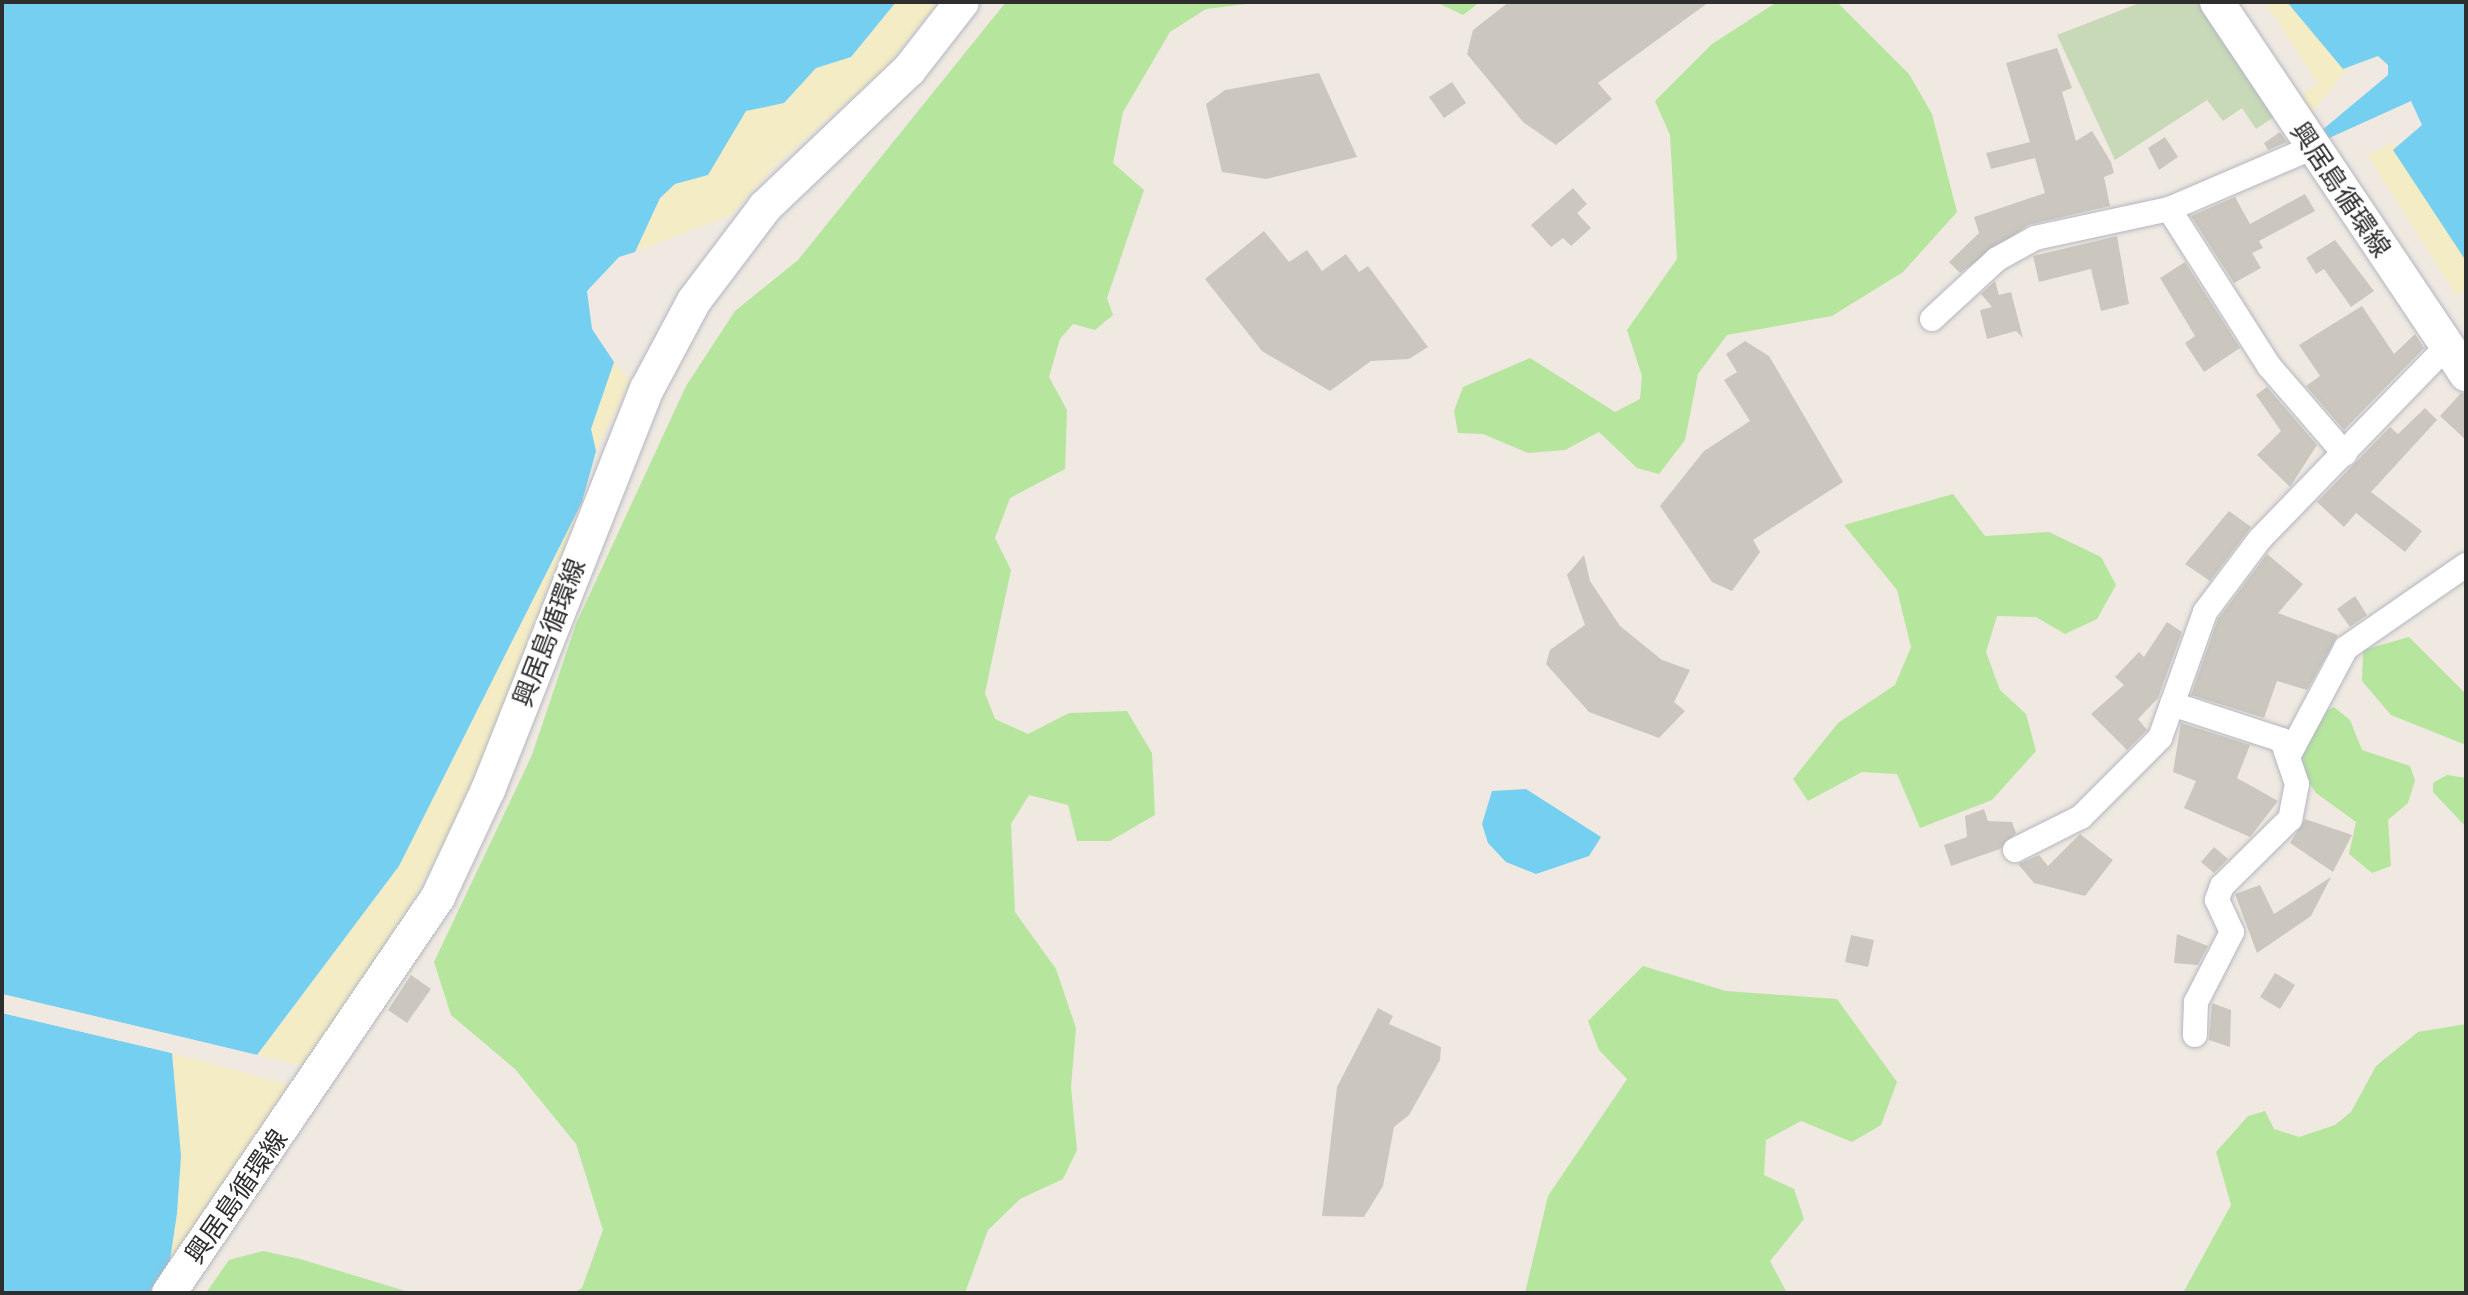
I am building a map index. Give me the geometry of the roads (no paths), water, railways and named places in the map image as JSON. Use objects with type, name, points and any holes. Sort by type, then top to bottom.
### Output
[{"type":"main road","name":"興居島循環線","points":[[169,1293],[438,897],[488,790],[647,389],[694,301],[775,196],[909,70],[962,2]]},
{"type":"main road","name":"興居島循環線","points":[[2217,2],[2311,148],[2445,348],[2466,374]]},
{"type":"street","points":[[1932,319],[1997,259],[2035,238],[2169,209],[2311,148]]},
{"type":"street","points":[[2169,209],[2269,366],[2345,454]]},
{"type":"street","points":[[2015,850],[2057,834],[2127,775],[2160,738],[2205,612],[2260,539],[2445,348]]},
{"type":"street","points":[[2290,753],[2346,648],[2466,565]]},
{"type":"street","points":[[2172,704],[2282,740],[2290,753],[2297,800],[2275,838],[2222,886],[2217,900],[2232,932],[2196,1002],[2195,1035]]},
{"type":"water","points":[[2,2],[896,2],[851,57],[816,68],[784,103],[746,111],[708,175],[675,184],[660,198],[635,252],[619,257],[587,291],[592,329],[614,362],[591,429],[596,451],[582,502],[399,866],[257,1055],[2,994]]},
{"type":"water","points":[[2287,2],[2466,2],[2466,261],[2393,150],[2422,125],[2411,101],[2327,139],[2321,131],[2388,75],[2388,65],[2378,56],[2343,69]]},
{"type":"water","points":[[1526,789],[1601,837],[1589,856],[1536,874],[1506,862],[1488,843],[1482,824],[1492,791]]},
{"type":"water","points":[[2,1013],[172,1053],[181,1156],[177,1213],[170,1260],[151,1293],[2,1293]]}]
